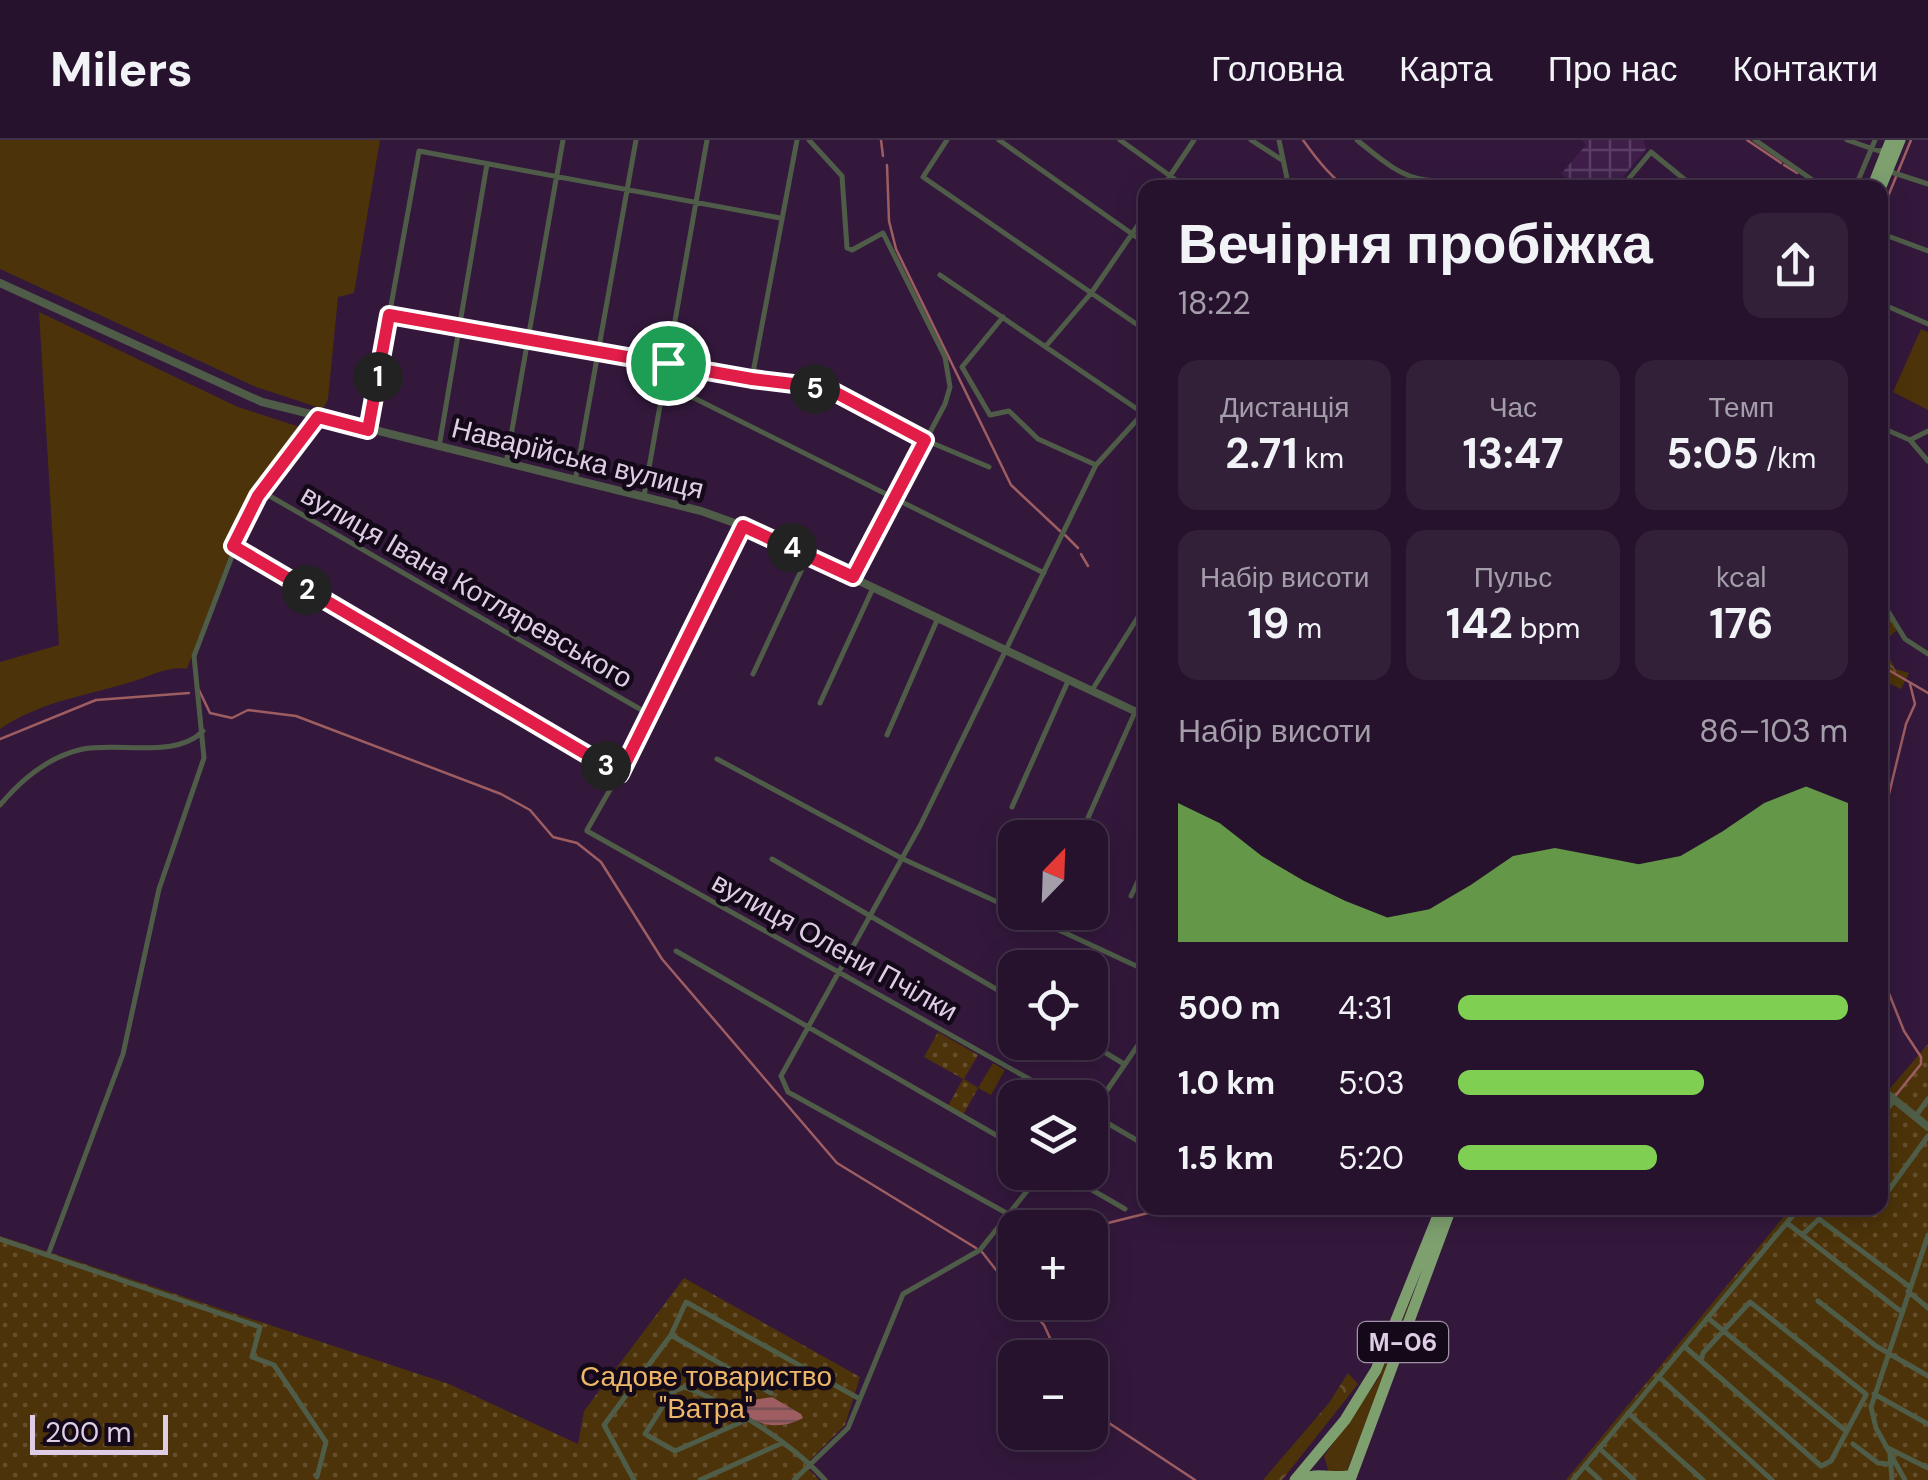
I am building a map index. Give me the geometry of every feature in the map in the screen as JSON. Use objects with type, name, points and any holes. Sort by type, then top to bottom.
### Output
[{"type":"highway","points":[[1885,180],[1900,140]]},
{"type":"highway","points":[[1881,147],[1890,171]]},
{"type":"highway","points":[[1880,180],[1890,171]]},
{"type":"highway","name":"М-06","points":[[1297,1480],[1354,1408],[1386,1349],[1438,1215]]},
{"type":"highway","name":"М-06","points":[[1351,1478],[1448,1215]]},
{"type":"highway","points":[[1330,1438],[1321,1460],[1331,1478]]},
{"type":"highway","points":[[1297,1480],[1312,1475],[1351,1478]]},
{"type":"street","points":[[506,464],[562,140]]},
{"type":"street","points":[[575,480],[636,140]]},
{"type":"street","points":[[644,498],[707,140]]},
{"type":"street","points":[[752,379],[797,140]]},
{"type":"street","points":[[810,140],[842,176],[848,248],[852,250],[883,233],[950,374],[945,404],[853,577]]},
{"type":"street","points":[[947,140],[923,177],[1138,325]]},
{"type":"street","points":[[999,140],[1138,238]]},
{"type":"street","points":[[1120,140],[1176,180]]},
{"type":"street","points":[[1167,180],[1194,140]]},
{"type":"street","points":[[1251,140],[1283,160]]},
{"type":"street","points":[[1279,140],[1287,180]]},
{"type":"street","points":[[1357,140],[1393,168],[1408,174],[1424,180],[1463,180]]},
{"type":"street","points":[[1755,140],[1812,180]]},
{"type":"street","points":[[1847,140],[1881,147]]},
{"type":"street","points":[[1875,140],[1881,147]]},
{"type":"street","points":[[1861,180],[1881,147]]},
{"type":"street","points":[[1628,180],[1651,152],[1685,180]]},
{"type":"street","points":[[368,430],[417,154],[696,200],[780,218]]},
{"type":"street","points":[[438,447],[487,164]]},
{"type":"street","points":[[1890,171],[1928,184]]},
{"type":"street","points":[[1046,346],[1092,292],[1138,225]]},
{"type":"street","points":[[1888,236],[1928,251]]},
{"type":"street","points":[[940,275],[1138,408]]},
{"type":"street","name":"Наварійська вулиця","points":[[0,283],[233,390],[318,417],[743,526],[1138,713]]},
{"type":"street","points":[[1888,306],[1928,324]]},
{"type":"street","points":[[389,315],[752,379],[832,389],[925,440],[988,466]]},
{"type":"street","points":[[1003,317],[962,367],[988,412],[994,417],[1009,411],[1038,440],[1096,465]]},
{"type":"street","points":[[664,383],[1044,573]]},
{"type":"street","points":[[48,1254],[126,1044],[158,890],[201,769],[203,731],[192,663],[233,546],[261,491],[318,417]]},
{"type":"street","points":[[1001,1210],[782,1085],[781,1076],[903,859],[1096,465],[1138,419]]},
{"type":"street","points":[[1888,430],[1910,440],[1928,461]]},
{"type":"street","points":[[1910,440],[1928,431]]},
{"type":"street","name":"вулиця Івана Котляревського","points":[[261,491],[652,716]]},
{"type":"street","points":[[233,546],[620,774],[743,526]]},
{"type":"street","points":[[754,674],[808,555]]},
{"type":"street","points":[[820,704],[874,586]]},
{"type":"street","points":[[1888,611],[1905,639],[1928,654]]},
{"type":"street","points":[[887,734],[938,617]]},
{"type":"street","points":[[1092,690],[1138,617]]},
{"type":"street","points":[[1012,806],[1069,679]]},
{"type":"street","points":[[1088,820],[1138,718]]},
{"type":"street","points":[[0,805],[29,775],[73,752],[180,744],[203,731]]},
{"type":"street","points":[[717,759],[903,859],[998,902]]},
{"type":"street","name":"вулиця Олени Пчілки","points":[[620,774],[588,830],[1032,1080]]},
{"type":"street","points":[[772,859],[998,990]]},
{"type":"street","points":[[1131,896],[1138,881]]},
{"type":"street","points":[[1058,930],[1138,967]]},
{"type":"street","points":[[676,951],[998,1136]]},
{"type":"street","points":[[1108,1088],[1138,1045]]},
{"type":"street","points":[[1108,1054],[1124,1064]]},
{"type":"street","points":[[1888,1095],[1928,1128]]},
{"type":"street","points":[[1916,1117],[1928,1099]]},
{"type":"street","points":[[1888,1107],[1894,1100]]},
{"type":"street","points":[[1108,1124],[1138,1141]]},
{"type":"street","points":[[1888,1191],[1928,1136]]},
{"type":"street","points":[[1092,1190],[1125,1209]]},
{"type":"street","points":[[1573,1480],[1793,1215]]},
{"type":"street","points":[[1802,1235],[1819,1219],[1928,1308]]},
{"type":"street","points":[[1786,1223],[1900,1312]]},
{"type":"street","points":[[794,1480],[848,1428],[902,1294],[980,1250],[998,1229]]},
{"type":"street","points":[[1685,1347],[1822,1466],[1829,1465],[1846,1431],[1871,1396],[1928,1234]]},
{"type":"street","points":[[0,1239],[260,1328],[252,1357],[274,1365],[326,1442],[317,1477]]},
{"type":"street","points":[[1818,1301],[1887,1352],[1928,1376]]},
{"type":"street","points":[[634,1480],[604,1425],[672,1336],[683,1305],[690,1302],[858,1398]]},
{"type":"street","points":[[1702,1361],[1723,1330],[1750,1302],[1871,1396],[1928,1424]]},
{"type":"street","points":[[1709,1319],[1846,1431]]},
{"type":"street","points":[[672,1336],[771,1393]]},
{"type":"street","points":[[1660,1378],[1772,1480]]},
{"type":"street","points":[[746,1420],[674,1450],[645,1434],[672,1392],[685,1387],[727,1403],[811,1464],[825,1480]]},
{"type":"street","points":[[1871,1396],[1872,1418],[1905,1480]]},
{"type":"street","points":[[1628,1413],[1703,1480]]},
{"type":"street","points":[[700,1480],[780,1444]]},
{"type":"street","points":[[1853,1444],[1878,1463],[1888,1464]]},
{"type":"street","points":[[1886,1447],[1928,1468]]},
{"type":"street","points":[[1599,1448],[1634,1480]]},
{"type":"street","points":[[1890,1455],[1892,1480]]},
{"type":"street","points":[[1586,1467],[1600,1480]]},
{"type":"shaded area","points":[[1582,140],[1643,140],[1646,149],[1621,180],[1569,180],[1561,174],[1586,145]]},
{"type":"shaded area","points":[[772,1397],[803,1418],[768,1424],[751,1419],[736,1407],[741,1402]]},
{"type":"green space","points":[[0,140],[380,140],[354,293],[338,297],[328,399],[323,409],[256,387],[0,269]]},
{"type":"green space","points":[[39,312],[238,407],[306,429],[249,502],[187,669],[167,670],[49,705],[0,729],[0,662],[59,645]]},
{"type":"green space","points":[[1921,329],[1928,332],[1928,410],[1893,392]]},
{"type":"green space","points":[[1888,616],[1897,630],[1888,638]]},
{"type":"green space","points":[[1888,655],[1895,669],[1909,673],[1901,689],[1888,683]]},
{"type":"green space","points":[[938,1032],[978,1055],[964,1079],[978,1088],[963,1115],[948,1106],[963,1079],[924,1057]]},
{"type":"green space","points":[[1928,1044],[1928,1480],[1566,1480],[1785,1215],[1888,1215],[1888,1091]]},
{"type":"green space","points":[[993,1063],[1005,1070],[991,1095],[978,1088]]},
{"type":"green space","points":[[1446,1215],[1346,1473],[1329,1473],[1324,1456],[1378,1379]]},
{"type":"green space","name":"Садове товариство \"Ватра\"","points":[[0,1236],[449,1384],[578,1444],[584,1411],[684,1278],[860,1377],[845,1425],[805,1465],[819,1480],[0,1480]]},
{"type":"green space","points":[[1348,1373],[1358,1384],[1282,1480],[1263,1480],[1329,1403]]},
{"type":"waterway","points":[[881,140],[883,156]]},
{"type":"waterway","points":[[1303,140],[1338,180]]},
{"type":"waterway","points":[[1747,140],[1781,163]]},
{"type":"waterway","points":[[1888,196],[1911,140]]},
{"type":"waterway","points":[[887,165],[889,221],[896,249],[1011,485],[1060,531]]},
{"type":"waterway","points":[[1784,165],[1797,173]]},
{"type":"waterway","points":[[1065,535],[1078,548]]},
{"type":"waterway","points":[[1081,554],[1088,566]]},
{"type":"waterway","points":[[1888,670],[1928,693]]},
{"type":"waterway","points":[[1888,798],[1906,724],[1915,704],[1910,684]]},
{"type":"waterway","points":[[199,690],[210,713],[232,718],[248,710],[296,716],[501,794],[530,810],[553,837],[577,843],[601,862],[662,959],[837,1163],[976,1248]]},
{"type":"waterway","points":[[0,739],[96,700],[189,693]]},
{"type":"waterway","points":[[1888,991],[1904,1031],[1921,1057],[1921,1064],[1896,1095]]},
{"type":"waterway","points":[[1108,1223],[1140,1215]]},
{"type":"waterway","points":[[982,1252],[998,1272]]},
{"type":"waterway","points":[[1039,1320],[1051,1340]]},
{"type":"waterway","points":[[1108,1422],[1195,1480]]},
{"type":"route","points":[[389,315],[668,363],[827,388],[925,440],[853,577],[743,526],[620,774],[233,546],[258,496],[318,417],[368,430],[389,315]]}]
